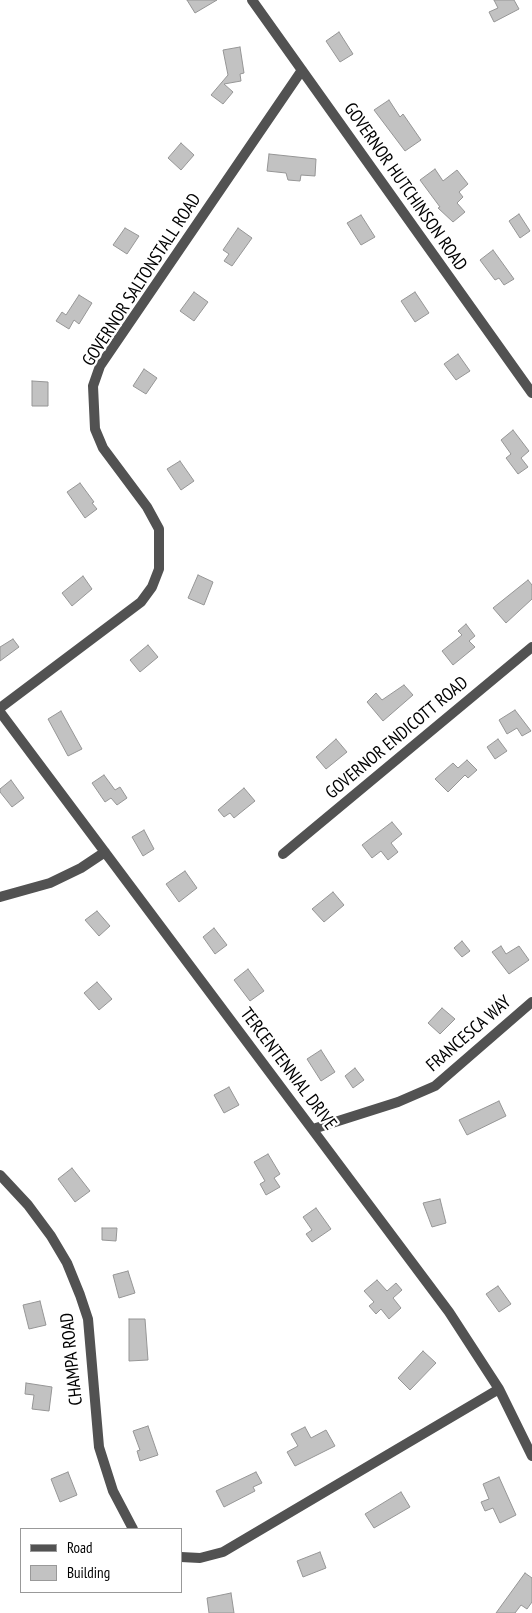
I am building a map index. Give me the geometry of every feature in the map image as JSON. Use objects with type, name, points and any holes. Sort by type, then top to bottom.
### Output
[{"type":"street","name":"GOVERNOR HUTCHINSON ROAD","points":[[252,0],[532,393]]},
{"type":"street","name":"GOVERNOR SALTONSTALL ROAD","points":[[0,710],[141,602],[152,587],[159,569],[158,530],[148,507],[102,448],[95,429],[93,386],[100,366],[302,70]]},
{"type":"street","name":"GOVERNOR ENDICOTT ROAD","points":[[283,854],[532,647]]},
{"type":"street","name":"TERCENTENNIAL DRIVE","points":[[0,710],[448,1312],[499,1389],[532,1456]]},
{"type":"street","points":[[0,897],[50,883],[81,868],[105,852]]},
{"type":"street","name":"FRANCESCA WAY","points":[[312,1129],[398,1102],[434,1086],[532,1002]]},
{"type":"street","name":"CHAMPA ROAD","points":[[0,1175],[28,1205],[51,1236],[67,1263],[80,1295],[88,1319],[99,1447],[113,1491],[132,1528]]},
{"type":"street","points":[[182,1557],[200,1558],[223,1552],[499,1389]]},
{"type":"building","points":[[187,0],[217,0],[195,13]]},
{"type":"building","points":[[494,0],[514,0],[519,9],[494,22],[489,12],[498,8]]},
{"type":"building","points":[[339,32],[353,54],[340,62],[326,41]]},
{"type":"building","points":[[240,47],[244,73],[240,74],[241,81],[224,84],[233,92],[223,104],[211,95],[228,75],[223,50]]},
{"type":"building","points":[[389,100],[400,117],[403,114],[421,140],[405,151],[374,110]]},
{"type":"building","points":[[181,143],[194,155],[181,170],[168,158]]},
{"type":"building","points":[[269,154],[316,159],[315,176],[301,175],[300,181],[288,180],[286,173],[267,171]]},
{"type":"building","points":[[435,169],[443,181],[457,170],[468,184],[459,192],[463,197],[457,203],[465,212],[453,222],[438,208],[440,207],[420,180]]},
{"type":"building","points":[[519,214],[530,231],[520,238],[509,221]]},
{"type":"building","points":[[361,215],[375,237],[361,245],[347,223]]},
{"type":"building","points":[[125,228],[139,236],[127,254],[113,245]]},
{"type":"building","points":[[238,228],[252,238],[232,266],[224,261],[229,254],[223,250]]},
{"type":"building","points":[[493,250],[514,279],[504,285],[499,278],[495,280],[480,260]]},
{"type":"building","points":[[194,292],[208,302],[194,321],[180,311]]},
{"type":"building","points":[[415,292],[429,313],[415,322],[401,301]]},
{"type":"building","points":[[79,295],[92,303],[79,324],[74,320],[69,329],[56,321],[62,312],[66,315]]},
{"type":"building","points":[[458,354],[470,371],[456,380],[444,364]]},
{"type":"building","points":[[144,369],[157,378],[146,394],[133,386]]},
{"type":"building","points":[[32,381],[48,382],[48,406],[32,406]]},
{"type":"building","points":[[513,430],[529,451],[521,458],[528,467],[518,474],[506,458],[511,454],[501,440]]},
{"type":"building","points":[[180,461],[194,481],[181,490],[167,469]]},
{"type":"building","points":[[80,483],[97,509],[85,518],[67,492]]},
{"type":"building","points":[[198,575],[213,582],[204,605],[188,598]]},
{"type":"building","points":[[83,576],[92,589],[72,606],[62,593]]},
{"type":"building","points":[[528,580],[532,585],[532,599],[506,623],[493,608]]},
{"type":"building","points":[[466,624],[475,636],[469,641],[475,647],[453,665],[442,651],[462,635],[458,631]]},
{"type":"building","points":[[13,639],[19,647],[0,661],[0,647]]},
{"type":"building","points":[[148,645],[158,657],[140,672],[130,660]]},
{"type":"building","points":[[404,685],[413,695],[383,721],[367,702],[376,693],[382,700]]},
{"type":"building","points":[[515,710],[531,731],[522,736],[517,728],[507,734],[499,720]]},
{"type":"building","points":[[61,711],[82,749],[68,756],[48,719]]},
{"type":"building","points":[[336,739],[347,752],[326,769],[316,757]]},
{"type":"building","points":[[498,739],[507,751],[495,759],[487,747]]},
{"type":"building","points":[[467,760],[477,770],[468,778],[465,775],[448,792],[435,779],[453,763],[458,768]]},
{"type":"building","points":[[104,775],[115,790],[120,787],[127,798],[117,805],[111,798],[105,802],[92,783]]},
{"type":"building","points":[[11,780],[24,798],[12,807],[0,792],[0,789]]},
{"type":"building","points":[[244,788],[255,801],[234,818],[230,813],[224,817],[218,810]]},
{"type":"building","points":[[392,822],[402,834],[391,843],[398,852],[388,860],[381,851],[372,858],[362,845]]},
{"type":"building","points":[[144,830],[154,849],[143,856],[132,837]]},
{"type":"building","points":[[185,871],[197,888],[179,902],[166,884]]},
{"type":"building","points":[[333,892],[344,905],[324,922],[312,909]]},
{"type":"building","points":[[97,911],[110,926],[99,936],[85,920]]},
{"type":"building","points":[[214,928],[227,945],[215,954],[203,937]]},
{"type":"building","points":[[462,941],[470,951],[462,957],[454,948]]},
{"type":"building","points":[[501,946],[506,954],[519,946],[529,960],[509,974],[492,952]]},
{"type":"building","points":[[248,969],[264,991],[250,1001],[234,980]]},
{"type":"building","points":[[97,982],[112,999],[99,1010],[84,993]]},
{"type":"building","points":[[442,1008],[455,1019],[440,1034],[428,1023]]},
{"type":"building","points":[[321,1050],[335,1072],[321,1081],[307,1059]]},
{"type":"building","points":[[355,1068],[364,1080],[353,1088],[345,1076]]},
{"type":"building","points":[[229,1087],[239,1105],[224,1113],[214,1095]]},
{"type":"building","points":[[499,1101],[506,1116],[467,1135],[459,1120]]},
{"type":"building","points":[[268,1154],[280,1174],[274,1178],[280,1187],[266,1195],[260,1184],[265,1181],[254,1162]]},
{"type":"building","points":[[72,1168],[90,1191],[75,1202],[58,1179]]},
{"type":"building","points":[[440,1199],[446,1223],[432,1227],[423,1203]]},
{"type":"building","points":[[316,1208],[331,1229],[312,1242],[306,1234],[312,1230],[303,1217]]},
{"type":"building","points":[[102,1228],[117,1228],[116,1241],[102,1240]]},
{"type":"building","points":[[128,1271],[135,1293],[119,1298],[113,1275]]},
{"type":"building","points":[[377,1280],[387,1291],[396,1283],[402,1290],[393,1298],[401,1308],[389,1319],[381,1309],[376,1314],[369,1306],[374,1302],[364,1291]]},
{"type":"building","points":[[498,1286],[511,1304],[499,1312],[486,1294]]},
{"type":"building","points":[[40,1301],[46,1325],[29,1329],[23,1305]]},
{"type":"building","points":[[129,1319],[145,1319],[148,1360],[129,1361]]},
{"type":"building","points":[[423,1351],[436,1363],[410,1390],[398,1378]]},
{"type":"building","points":[[26,1383],[52,1387],[49,1411],[32,1409],[34,1395],[25,1394]]},
{"type":"building","points":[[148,1426],[158,1455],[140,1461],[137,1451],[140,1450],[133,1431]]},
{"type":"building","points":[[305,1427],[311,1438],[326,1430],[335,1446],[295,1466],[287,1452],[298,1446],[291,1434]]},
{"type":"building","points":[[68,1472],[77,1495],[60,1502],[51,1479]]},
{"type":"building","points":[[256,1472],[262,1483],[253,1487],[255,1491],[224,1507],[216,1491]]},
{"type":"building","points":[[499,1477],[516,1515],[500,1523],[493,1508],[485,1511],[481,1502],[489,1499],[483,1484]]},
{"type":"building","points":[[401,1492],[410,1507],[374,1528],[365,1514]]},
{"type":"building","points":[[320,1552],[326,1568],[303,1577],[297,1561]]},
{"type":"building","points":[[525,1573],[532,1578],[532,1602],[527,1609],[521,1605],[515,1613],[496,1613]]},
{"type":"building","points":[[231,1593],[234,1613],[209,1613],[207,1598]]}]
